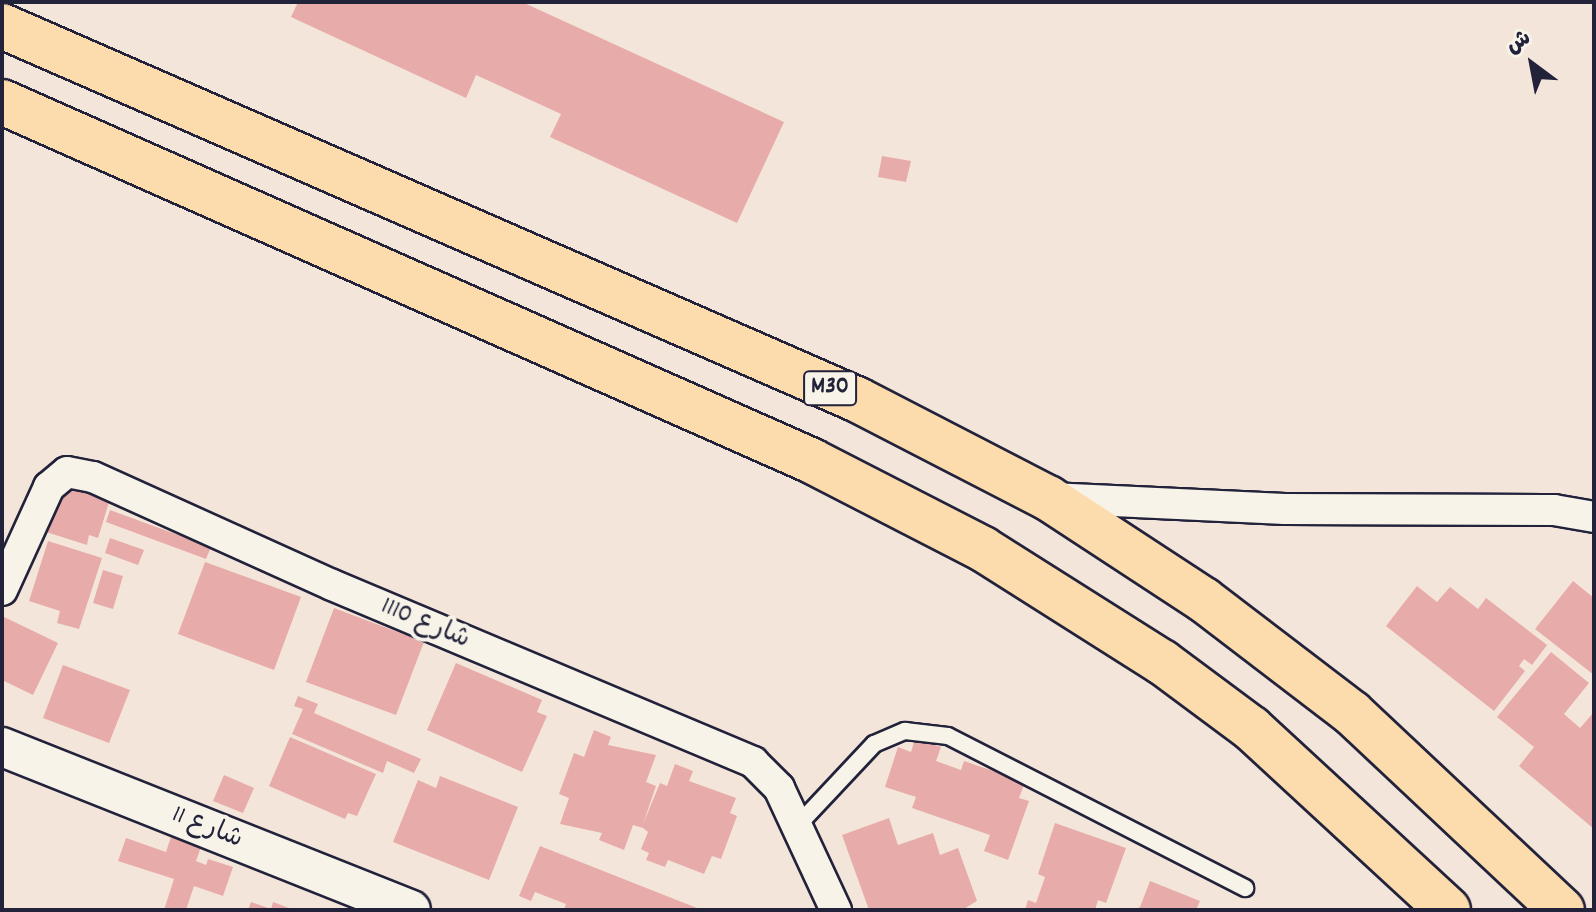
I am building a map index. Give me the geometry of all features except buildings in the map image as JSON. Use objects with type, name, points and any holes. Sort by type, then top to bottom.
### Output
[{"type":"highway","name":"M30","points":[[2,26],[858,400],[1048,498],[1204,600],[1352,713],[1562,910]]},
{"type":"highway","points":[[2,102],[812,461],[983,549],[1149,653],[1251,728],[1448,910]]},
{"type":"street","name":"شارع 1110","points":[[2,590],[49,487],[67,472],[79,472],[753,762],[779,788],[799,824],[836,910]]},
{"type":"street","points":[[1048,498],[1285,509],[1554,510],[1594,517]]},
{"type":"street","name":"شارع 11","points":[[2,747],[411,910]]},
{"type":"lane","points":[[799,824],[874,744],[905,731],[948,736],[1245,888]]}]
